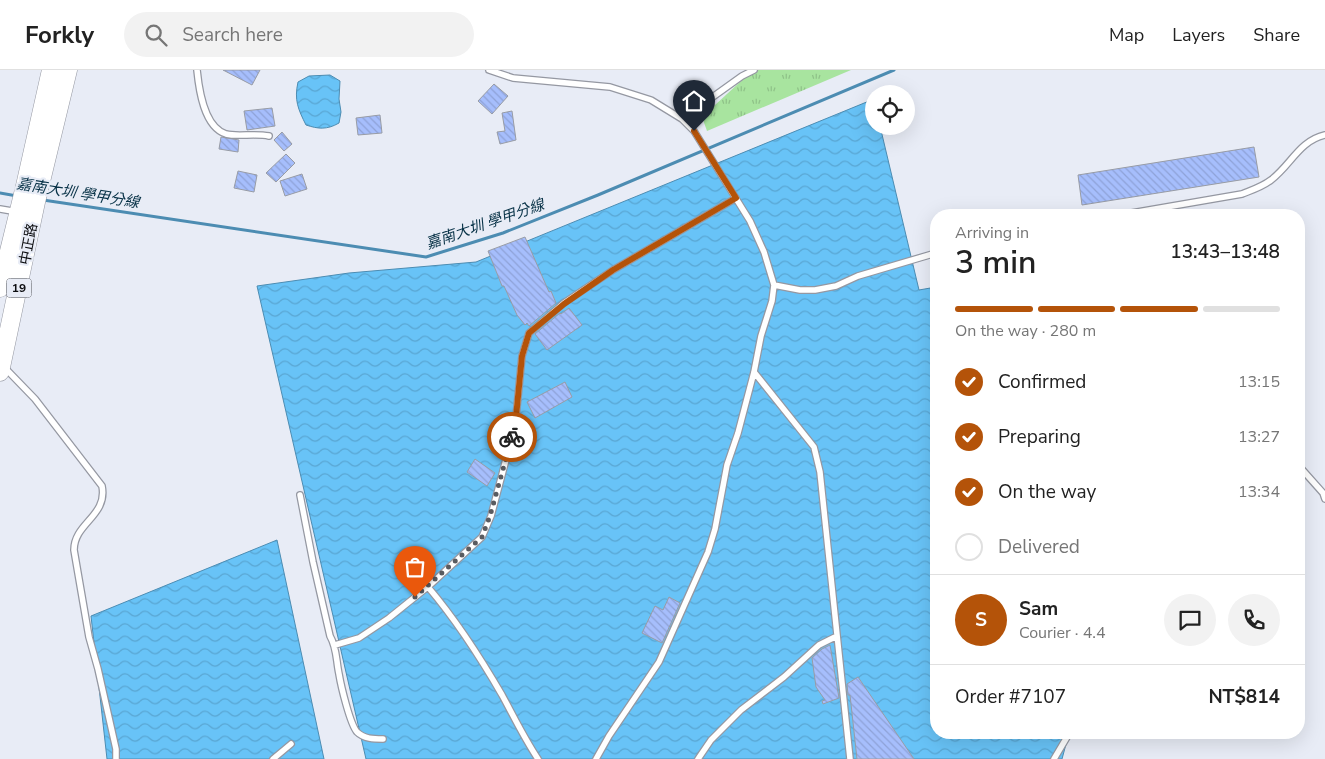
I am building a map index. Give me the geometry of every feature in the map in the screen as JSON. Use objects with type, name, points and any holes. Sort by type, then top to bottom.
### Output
[{"type":"main road","name":"中正路","points":[[1,369],[51,70]]},
{"type":"main road","name":"中正路","points":[[0,288],[68,70]]},
{"type":"lane","points":[[197,70],[199,88],[206,112],[215,128],[227,134],[259,134],[268,136]]},
{"type":"lane","points":[[489,70],[514,78],[610,87],[651,100],[682,119],[694,131],[750,221],[764,252],[774,285],[772,301],[761,336],[754,372],[738,433],[727,465],[715,529],[708,552],[659,662],[609,736],[596,759]]},
{"type":"lane","points":[[682,119],[742,76],[754,70]]},
{"type":"lane","points":[[1163,209],[1242,194],[1261,187],[1272,180],[1307,142],[1325,135]]},
{"type":"lane","points":[[335,645],[359,638],[389,618],[428,587],[482,537],[488,523],[508,452],[516,417],[522,356],[529,333],[564,304],[613,270],[736,198]]},
{"type":"lane","points":[[0,209],[28,199]]},
{"type":"lane","points":[[774,285],[800,290],[815,290],[836,286],[858,276],[930,255]]},
{"type":"lane","points":[[1,369],[35,399],[102,486],[102,501],[97,512],[75,539],[74,550],[89,637],[116,750],[116,759]]},
{"type":"lane","points":[[754,372],[814,447],[820,472],[850,759]]},
{"type":"lane","points":[[1305,473],[1325,499]]},
{"type":"lane","points":[[300,495],[313,562],[330,636],[335,645],[339,674],[352,723],[358,733],[366,738],[383,739]]},
{"type":"lane","points":[[428,587],[477,654],[538,759]]},
{"type":"lane","points":[[698,759],[711,740],[741,710],[784,677],[819,645],[837,636]]},
{"type":"lane","points":[[1054,759],[1066,739]]},
{"type":"lane","points":[[273,759],[291,744]]},
{"type":"green space","points":[[753,70],[851,70],[707,131],[702,117]]},
{"type":"water","points":[[330,75],[340,81],[339,99],[341,112],[339,123],[322,128],[306,125],[296,94],[298,82],[309,76]]},
{"type":"water","points":[[865,103],[865,135],[882,135],[919,290],[930,288],[930,739],[1067,739],[1062,759],[366,759],[257,286],[349,273],[476,262]]},
{"type":"water","points":[[277,540],[324,759],[107,759],[91,616]]},
{"type":"building","points":[[223,70],[260,70],[252,85]]},
{"type":"building","points":[[494,84],[508,96],[492,114],[478,101]]},
{"type":"building","points":[[272,108],[275,126],[247,130],[244,111]]},
{"type":"building","points":[[512,111],[516,140],[500,144],[497,132],[505,131],[502,113]]},
{"type":"building","points":[[380,115],[382,133],[358,135],[356,118]]},
{"type":"building","points":[[282,132],[292,144],[284,151],[274,140]]},
{"type":"building","points":[[221,137],[239,140],[238,152],[219,149]]},
{"type":"building","points":[[1254,147],[1259,177],[1082,205],[1078,175]]},
{"type":"building","points":[[286,154],[295,163],[276,182],[266,173]]},
{"type":"building","points":[[238,171],[257,175],[254,192],[234,188]]},
{"type":"building","points":[[302,174],[307,189],[285,196],[280,181]]},
{"type":"building","points":[[525,237],[549,292],[551,291],[556,303],[529,326],[527,323],[525,325],[517,315],[504,286],[502,286],[488,251]]},
{"type":"building","points":[[569,308],[582,325],[547,350],[535,334]]},
{"type":"building","points":[[565,382],[572,397],[535,418],[527,402]]},
{"type":"building","points":[[475,459],[495,473],[487,486],[467,472]]},
{"type":"building","points":[[669,597],[680,603],[662,643],[642,633],[655,606],[663,610]]},
{"type":"building","points":[[830,645],[839,698],[823,704],[822,701],[825,700],[816,687],[812,658]]},
{"type":"building","points":[[858,677],[914,759],[857,759],[850,695],[848,695],[847,684]]},
{"type":"waterway","name":"嘉南大圳 學甲分線","points":[[43,200],[426,257],[503,233],[894,70]]},
{"type":"waterway","name":"嘉南大圳 學甲分線","points":[[0,193],[17,196]]},
{"type":"way so far","points":[[415,597],[482,537],[490,516],[512,437]]},
{"type":"route","points":[[512,437],[516,417],[522,356],[529,333],[564,304],[613,270],[736,198],[694,131]]}]
